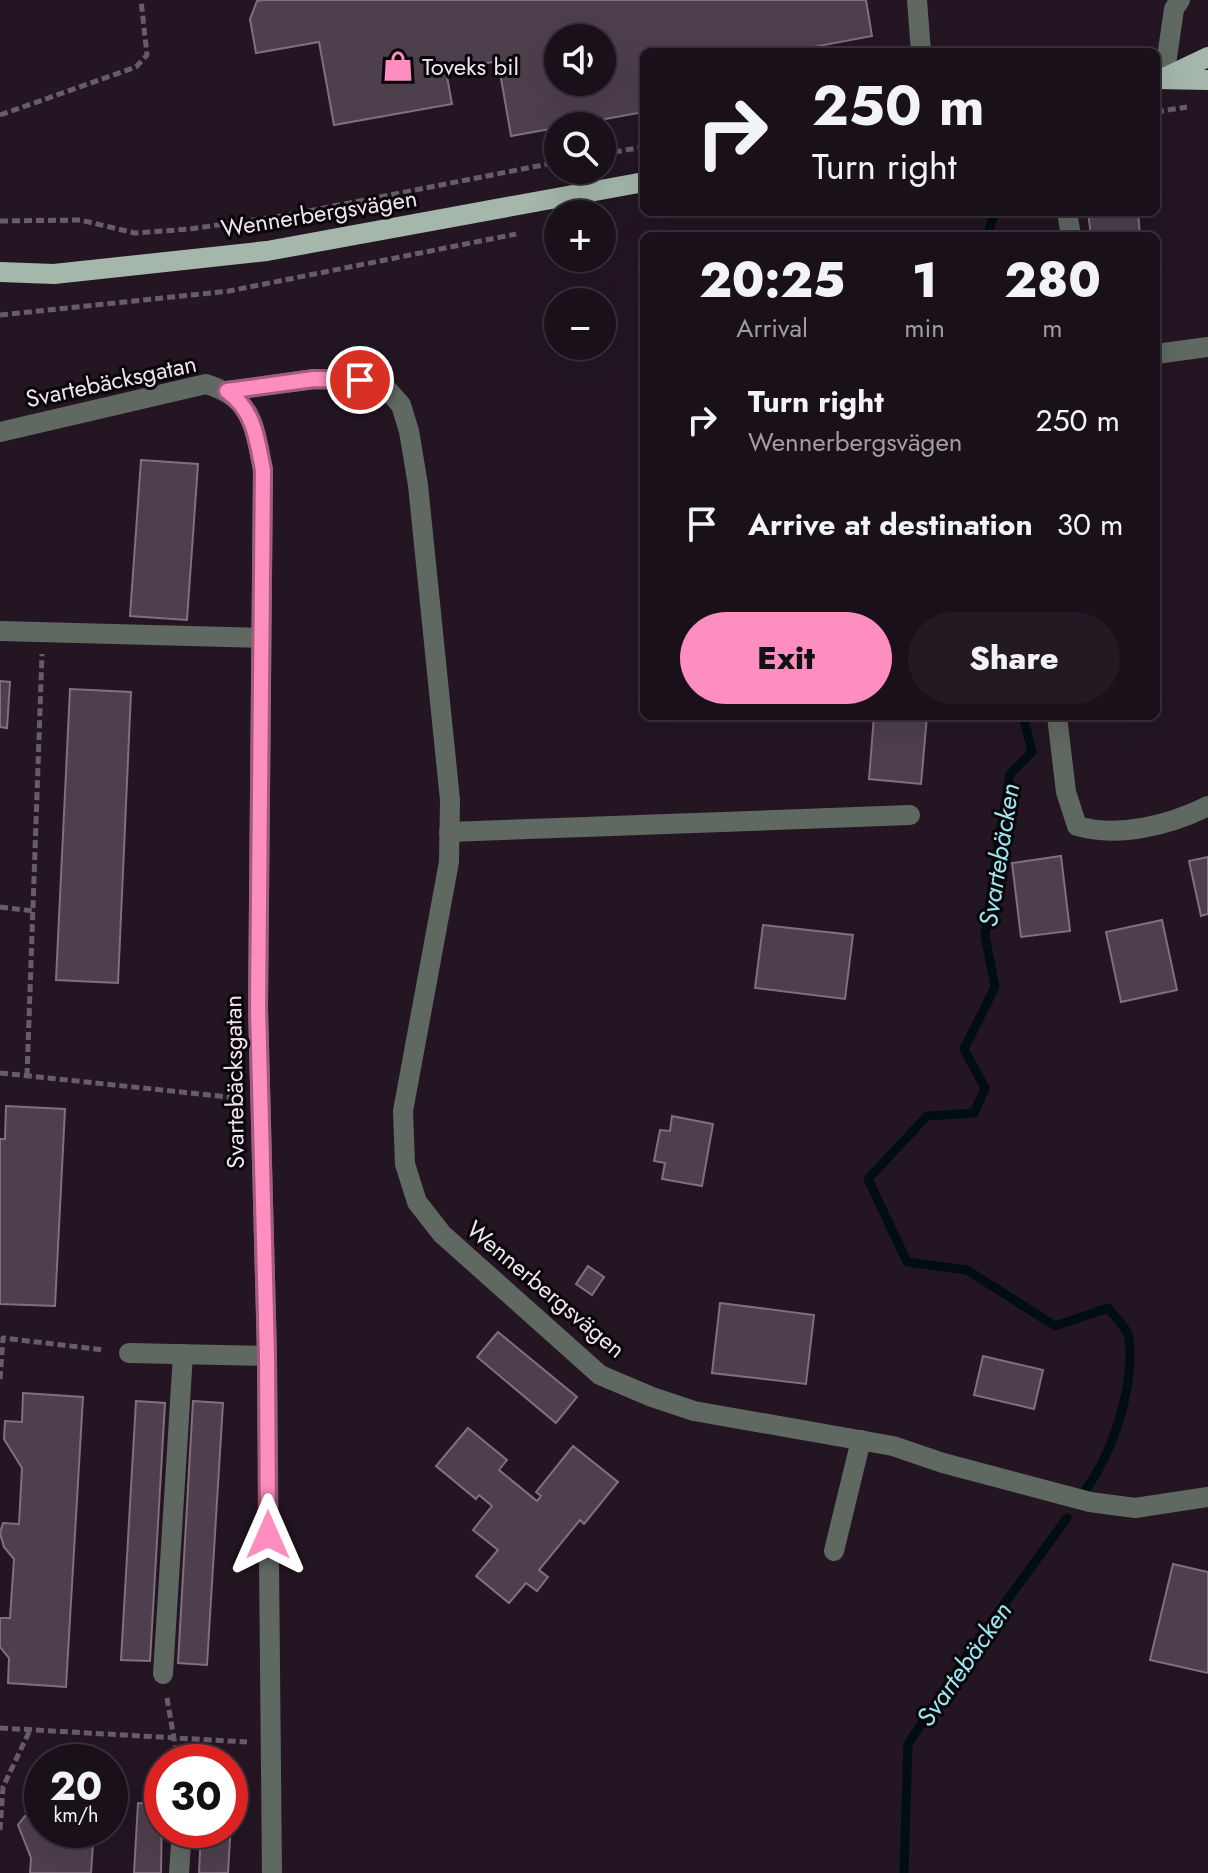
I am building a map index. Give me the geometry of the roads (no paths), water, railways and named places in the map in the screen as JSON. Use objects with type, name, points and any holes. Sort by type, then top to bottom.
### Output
[{"type":"main road","points":[[1160,78],[1208,57]]},
{"type":"main road","points":[[1160,78],[1208,80]]},
{"type":"main road","name":"Wennerbergsvägen","points":[[0,272],[54,274],[267,251],[640,183]]},
{"type":"street","points":[[917,0],[921,48]]},
{"type":"street","points":[[1160,78],[1174,9],[1180,0]]},
{"type":"street","points":[[1160,353],[1208,347]]},
{"type":"street","name":"Wennerbergsvägen","points":[[227,391],[314,379],[360,380],[385,387],[401,405],[409,431],[445,737],[449,862],[403,1111],[405,1164],[417,1202],[442,1234],[600,1375],[694,1411],[893,1446],[943,1463],[1102,1504],[1135,1508],[1208,1497]]},
{"type":"street","name":"Svartebäcksgatan","points":[[0,432],[206,384],[227,391],[240,400],[254,425],[263,470],[258,992],[267,1356],[272,1873]]},
{"type":"street","points":[[0,631],[261,638]]},
{"type":"street","points":[[1057,720],[1066,792],[1077,826],[1097,832],[1154,826],[1208,806]]},
{"type":"street","points":[[449,832],[910,815]]},
{"type":"street","points":[[129,1353],[267,1356]]},
{"type":"street","points":[[163,1674],[183,1354]]},
{"type":"street","points":[[834,1551],[861,1440]]},
{"type":"street","points":[[179,1873],[181,1848]]},
{"type":"waterway","name":"Svartebäcken","points":[[988,232],[994,216]]},
{"type":"waterway","name":"Svartebäcken","points":[[1024,720],[1032,752],[1010,774],[985,935],[995,987],[964,1049],[985,1088],[974,1113],[927,1116],[868,1179],[907,1262],[967,1270],[1055,1326],[1108,1308],[1123,1326],[1129,1339],[1130,1357],[1125,1397],[1105,1456],[1086,1489]]},
{"type":"waterway","name":"Svartebäcken","points":[[904,1873],[908,1744],[970,1651],[1067,1518]]},
{"type":"place","name":"Toveks bil","points":[[398,66]]}]
